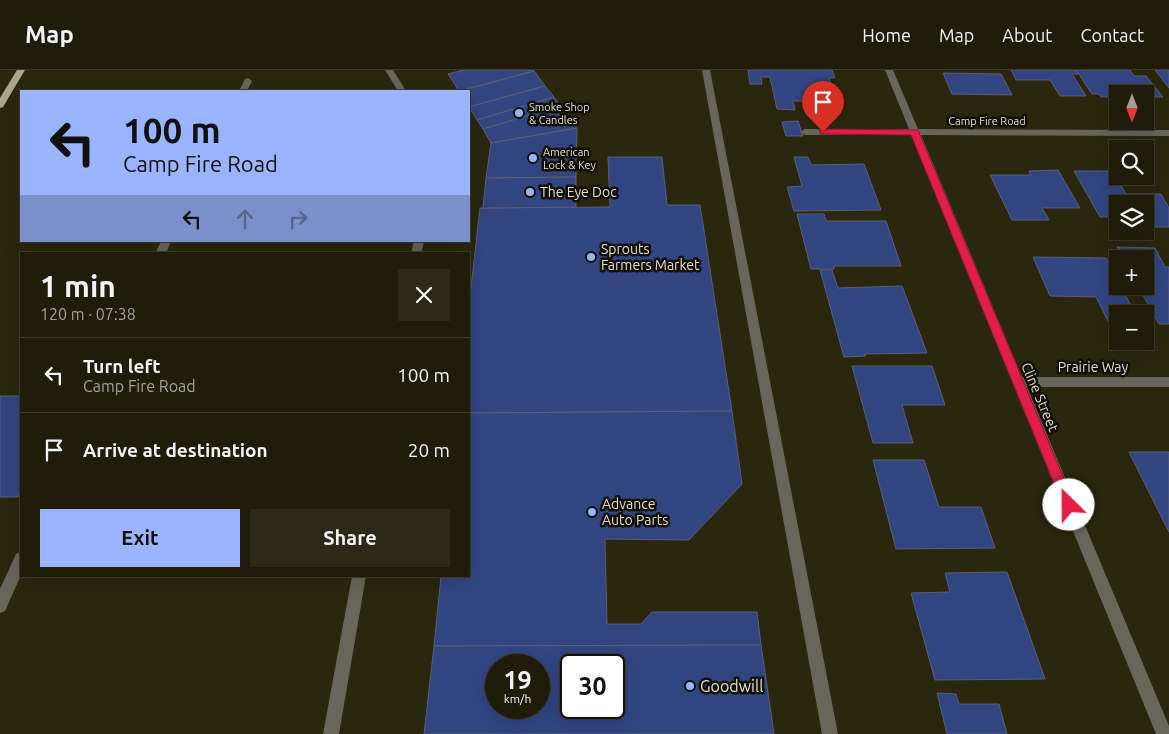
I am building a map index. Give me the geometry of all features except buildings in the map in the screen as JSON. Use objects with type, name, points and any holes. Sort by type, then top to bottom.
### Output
[{"type":"main road","points":[[0,105],[21,70]]},
{"type":"street","points":[[389,70],[401,90]]},
{"type":"street","points":[[706,70],[830,734]]},
{"type":"street","name":"Cline Street","points":[[889,70],[1164,734]]},
{"type":"street","points":[[244,90],[248,81]]},
{"type":"street","name":"Camp Fire Road","points":[[805,132],[1169,133]]},
{"type":"street","name":"Prairie Way","points":[[1018,382],[1169,382]]},
{"type":"street","points":[[0,606],[20,561]]},
{"type":"street","points":[[331,734],[359,577]]},
{"type":"place","name":"Smoke Shop & Candles","points":[[519,113]]},
{"type":"place","name":"American Lock & Key","points":[[533,158]]},
{"type":"place","name":"The Eye Doc","points":[[530,192]]},
{"type":"place","name":"Sprouts Farmers Market","points":[[591,257]]},
{"type":"place","name":"Advance Auto Parts","points":[[592,512]]},
{"type":"place","name":"Goodwill","points":[[690,686]]},
{"type":"route","points":[[823,132],[914,132],[1069,505]]}]
